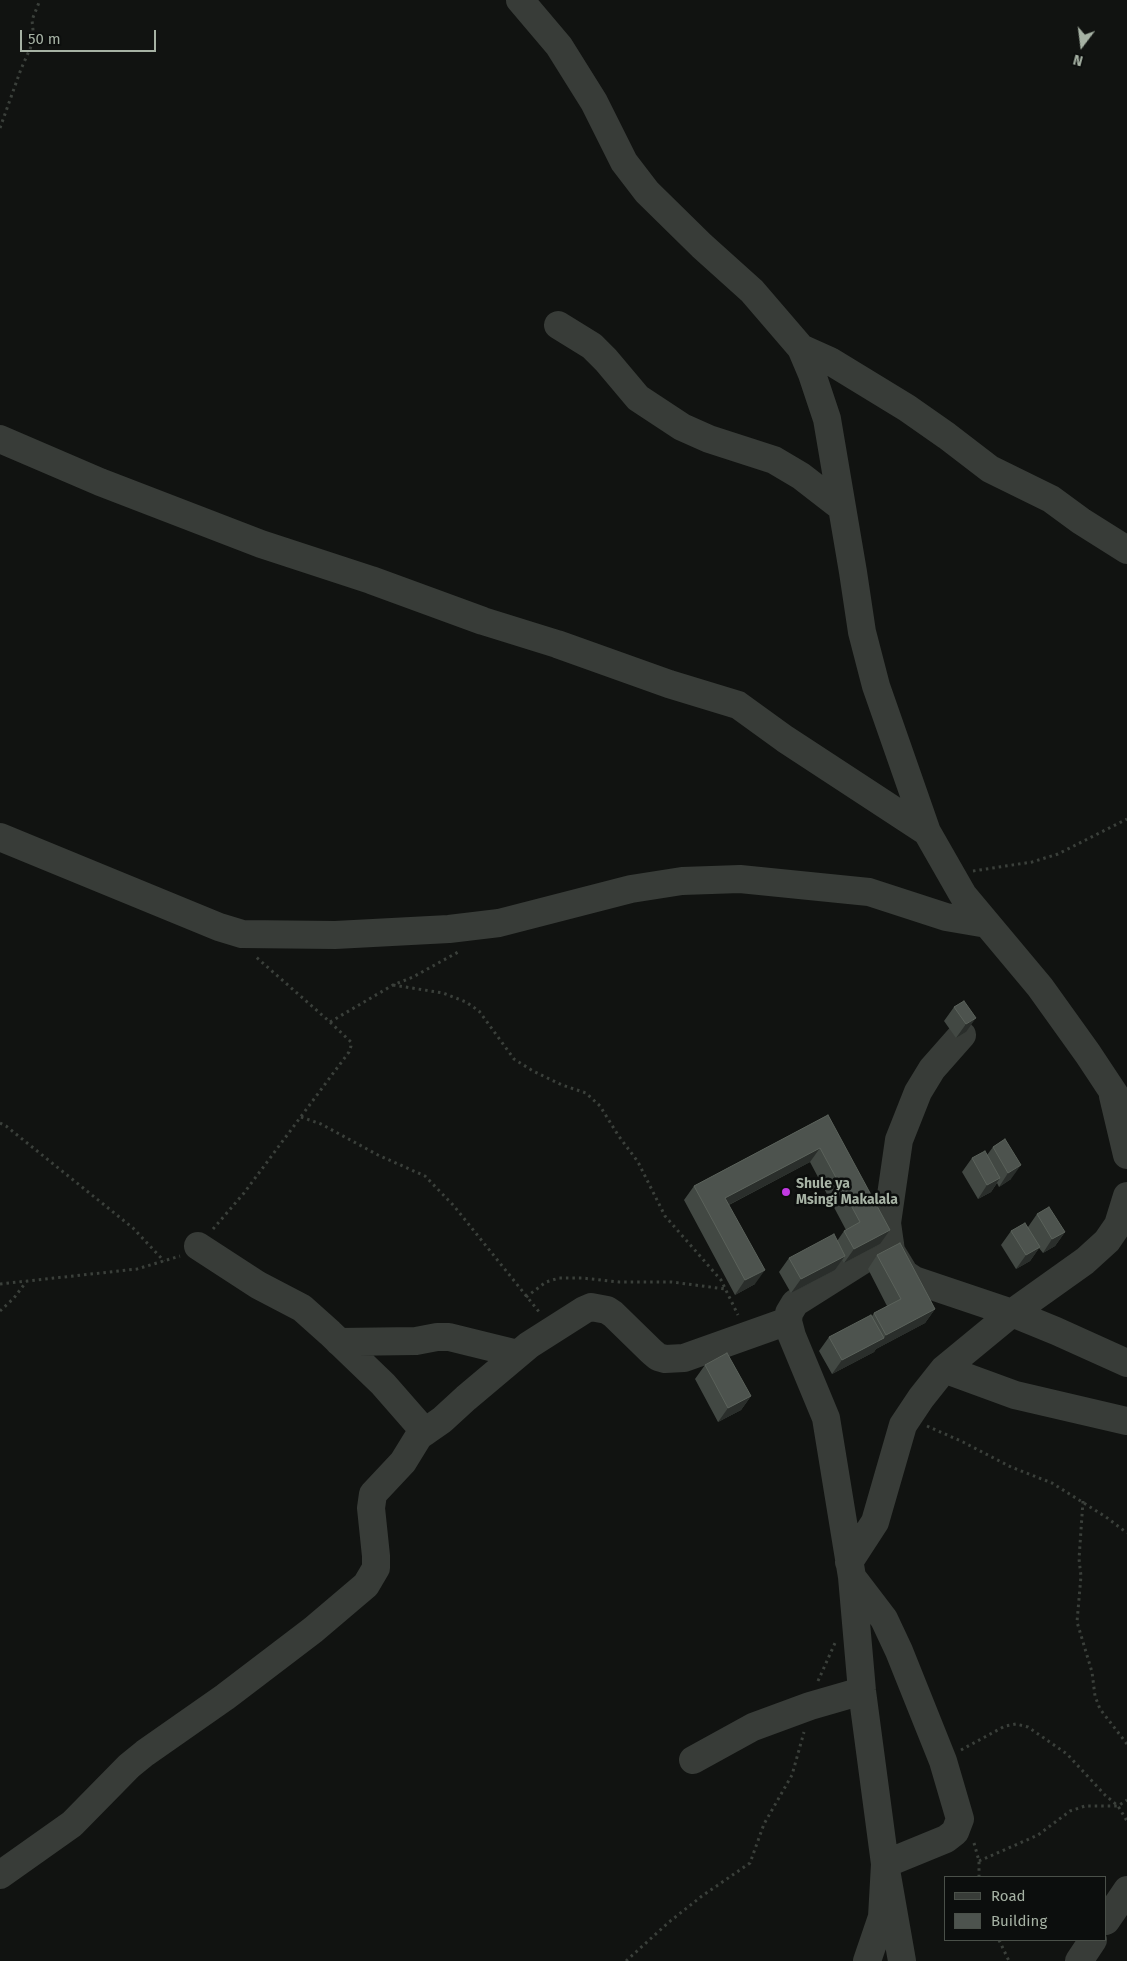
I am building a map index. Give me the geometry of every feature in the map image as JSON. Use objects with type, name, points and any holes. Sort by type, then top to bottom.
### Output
[{"type":"street","points":[[520,0],[559,46],[594,102],[624,162],[647,192],[702,246],[752,291],[801,348],[827,419],[862,632],[873,677],[927,832],[963,895],[1040,986],[1127,1113]]},
{"type":"street","points":[[558,325],[592,346],[602,355],[638,398],[682,427],[709,439],[774,460],[801,476],[841,507]]},
{"type":"street","points":[[801,348],[830,360],[915,414],[990,469],[1051,499],[1081,521],[1127,550]]},
{"type":"street","points":[[0,439],[91,478],[261,544],[371,580],[483,621],[557,644],[669,684],[738,705],[927,832]]},
{"type":"street","points":[[0,837],[219,928],[242,934],[335,935],[450,929],[499,923],[631,889],[682,881],[740,879],[870,892],[946,917],[988,924]]},
{"type":"street","points":[[962,1034],[932,1069],[918,1092],[899,1140],[887,1223],[891,1251],[905,1274],[914,1280],[1012,1313],[1127,1363]]},
{"type":"street","points":[[1112,1089],[1127,1155]]},
{"type":"street","points":[[850,1569],[875,1522],[903,1425],[921,1398],[944,1369],[1012,1313],[1085,1261],[1107,1241],[1118,1224],[1127,1196]]},
{"type":"street","points":[[890,1243],[795,1303],[789,1313],[788,1321],[792,1336],[826,1418],[850,1569],[862,1691],[885,1864],[902,1961]]},
{"type":"street","points":[[198,1246],[258,1285],[302,1308],[383,1384],[425,1432]]},
{"type":"street","points":[[0,1875],[72,1824],[145,1752],[225,1697],[313,1630],[366,1585],[376,1568],[371,1508],[373,1494],[403,1462],[419,1436],[442,1420],[518,1354],[553,1329],[584,1310],[591,1307],[600,1308],[614,1314],[652,1352],[658,1357],[665,1359],[684,1358],[788,1321]]},
{"type":"street","points":[[339,1342],[416,1341],[449,1337],[518,1354]]},
{"type":"street","points":[[944,1369],[1015,1394],[1127,1421]]},
{"type":"street","points":[[850,1569],[884,1620],[899,1651],[943,1761],[958,1812],[959,1825],[955,1832],[946,1840],[885,1864]]},
{"type":"street","points":[[693,1760],[753,1727],[810,1706],[862,1691]]},
{"type":"street","points":[[867,1961],[882,1917],[885,1864]]},
{"type":"street","points":[[1107,1920],[1127,1890]]},
{"type":"street","points":[[1078,1961],[1092,1941]]},
{"type":"path","points":[[0,128],[21,69],[34,40],[32,20],[40,0]]},
{"type":"path","points":[[951,875],[1032,862],[1058,854],[1127,819]]},
{"type":"path","points":[[330,1022],[468,946]]},
{"type":"path","points":[[0,1284],[137,1269],[190,1252],[198,1246],[244,1193],[349,1052],[351,1046],[351,1042],[330,1022],[252,953]]},
{"type":"path","points":[[393,986],[442,993],[466,1002],[478,1011],[514,1059],[533,1072],[586,1093],[600,1106],[638,1162],[666,1216],[721,1280],[748,1336]]},
{"type":"path","points":[[301,1117],[321,1124],[378,1155],[425,1176],[454,1206],[553,1329]]},
{"type":"path","points":[[0,1124],[6,1126],[133,1228],[164,1261]]},
{"type":"path","points":[[526,1297],[546,1282],[559,1278],[582,1278],[619,1282],[672,1282],[726,1289]]},
{"type":"path","points":[[0,1311],[14,1298],[26,1281]]},
{"type":"path","points":[[908,1418],[963,1442],[1011,1468],[1052,1483],[1106,1516],[1127,1533]]},
{"type":"path","points":[[1083,1501],[1079,1559],[1081,1576],[1077,1622],[1092,1672],[1095,1696],[1100,1709],[1127,1744]]},
{"type":"path","points":[[626,1961],[695,1901],[750,1863],[764,1824],[792,1775],[820,1676],[838,1639]]},
{"type":"path","points":[[943,1761],[1005,1726],[1016,1724],[1028,1727],[1067,1754],[1088,1778],[1118,1806],[1127,1821]]},
{"type":"path","points":[[979,1861],[1038,1835],[1070,1811],[1084,1806],[1118,1806],[1127,1800]]},
{"type":"path","points":[[999,1941],[1009,1961]]},
{"type":"building","points":[[964,1001],[976,1018],[966,1024],[954,1007]]},
{"type":"building","points":[[828,1115],[890,1230],[854,1249],[844,1231],[860,1222],[820,1148],[725,1198],[765,1270],[745,1280],[694,1186]]},
{"type":"building","points":[[1005,1139],[1021,1165],[1008,1173],[993,1147]]},
{"type":"building","points":[[985,1151],[1000,1178],[987,1185],[972,1158]]},
{"type":"building","points":[[1049,1207],[1065,1232],[1052,1239],[1037,1214]]},
{"type":"building","points":[[1025,1223],[1040,1247],[1026,1255],[1011,1231]]},
{"type":"building","points":[[834,1234],[845,1256],[801,1279],[789,1258]]},
{"type":"building","points":[[900,1243],[935,1309],[886,1335],[874,1313],[901,1299],[877,1255]]},
{"type":"building","points":[[871,1315],[884,1338],[842,1360],[829,1337]]},
{"type":"building","points":[[727,1353],[751,1396],[728,1408],[705,1365]]},
{"type":"place","name":"Shule ya Msingi Makalala","points":[[786,1192]]}]
